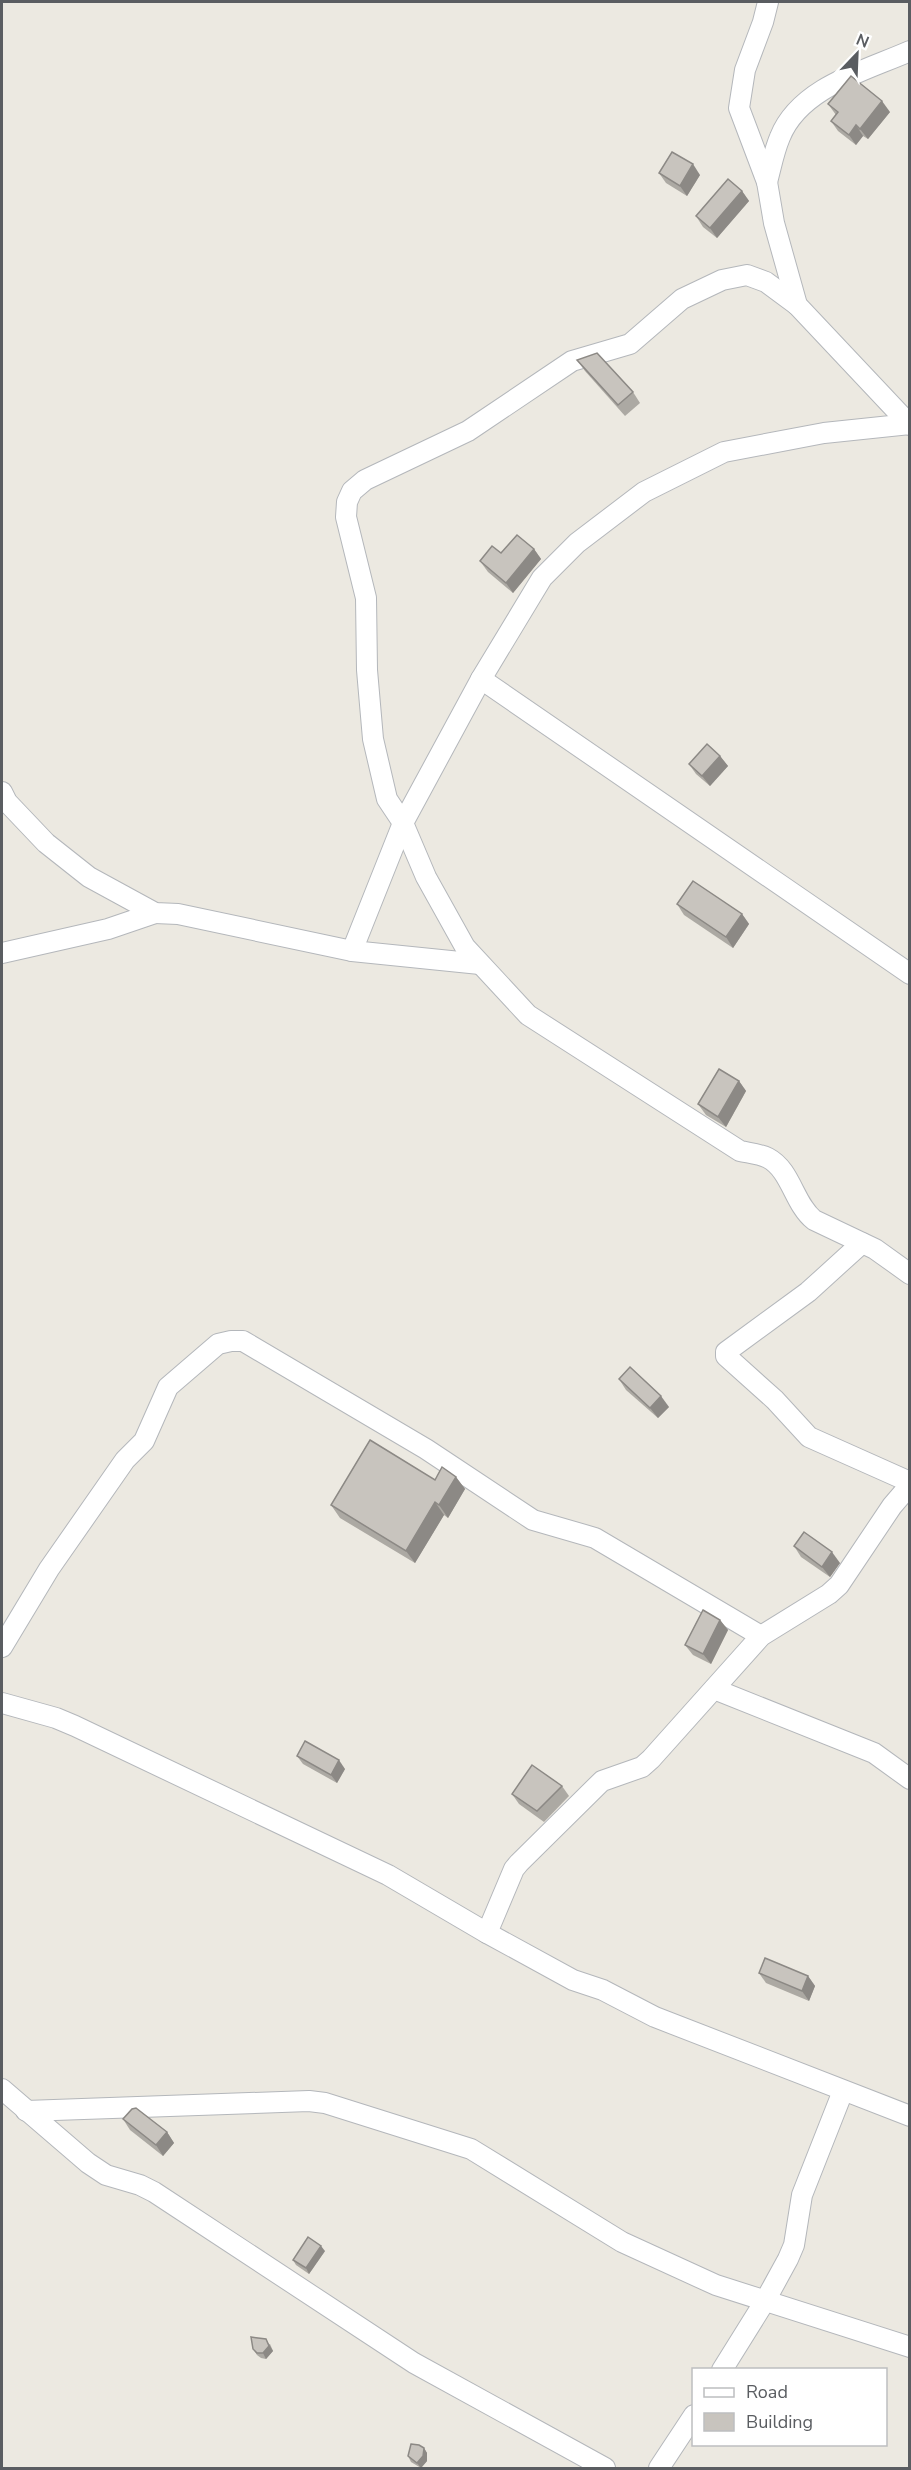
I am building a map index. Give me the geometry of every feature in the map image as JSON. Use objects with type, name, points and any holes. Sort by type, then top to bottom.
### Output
[{"type":"street","points":[[768,2],[745,70],[739,108],[767,182],[774,222],[797,304]]},
{"type":"street","points":[[767,182],[780,135],[801,105],[830,86],[909,51]]},
{"type":"street","points":[[909,424],[797,304],[766,282],[747,275],[722,280],[682,299],[630,344],[572,361],[468,430],[365,480],[352,491],[347,502],[346,517],[366,598],[367,670],[373,739],[387,799],[403,823],[431,887],[465,947],[528,1015],[740,1151],[767,1157],[777,1164],[806,1214],[875,1249],[909,1274]]},
{"type":"street","points":[[352,951],[403,823],[481,679],[542,578],[577,543],[644,492],[724,452],[824,433],[909,424]]},
{"type":"street","points":[[481,679],[909,974]]},
{"type":"street","points":[[2,792],[7,802],[46,843],[89,878],[155,913]]},
{"type":"street","points":[[2,953],[108,930],[155,913],[178,914],[352,951],[480,964]]},
{"type":"street","points":[[487,1934],[514,1869],[519,1863],[602,1781],[642,1767],[651,1759],[761,1636],[839,1586],[909,1484],[809,1437],[775,1400],[726,1356],[726,1352],[808,1292],[862,1243]]},
{"type":"street","points":[[2,1647],[49,1569],[125,1460],[144,1441],[168,1387],[218,1344],[231,1341],[243,1341],[426,1449],[533,1520],[596,1538],[761,1636]]},
{"type":"street","points":[[714,1689],[874,1753],[909,1779]]},
{"type":"street","points":[[2,1703],[56,1718],[75,1726],[388,1875],[487,1934],[573,1980],[603,1990],[655,2017],[909,2116]]},
{"type":"street","points":[[2,2089],[106,2175],[140,2185],[154,2192],[414,2363],[605,2469]]},
{"type":"street","points":[[723,2368],[765,2301],[794,2245],[802,2195],[843,2091]]},
{"type":"street","points":[[26,2111],[325,2103],[471,2149],[622,2242],[716,2285],[909,2347]]},
{"type":"street","points":[[659,2469],[692,2417]]},
{"type":"building","points":[[851,76],[882,101],[860,129],[856,125],[849,135],[831,121],[838,112],[828,104]]},
{"type":"building","points":[[672,152],[693,164],[680,186],[659,173]]},
{"type":"building","points":[[728,179],[742,191],[710,228],[696,216]]},
{"type":"building","points":[[597,353],[633,392],[618,405],[577,360]]},
{"type":"building","points":[[517,535],[534,549],[506,583],[480,561],[492,546],[501,553]]},
{"type":"building","points":[[707,744],[720,756],[702,776],[689,764]]},
{"type":"building","points":[[693,881],[742,914],[726,937],[677,904]]},
{"type":"building","points":[[719,1069],[739,1081],[718,1117],[698,1104]]},
{"type":"building","points":[[630,1367],[661,1396],[650,1408],[619,1379]]},
{"type":"building","points":[[370,1440],[435,1480],[442,1467],[456,1477],[439,1505],[435,1502],[406,1551],[331,1505]]},
{"type":"building","points":[[804,1532],[832,1552],[822,1567],[794,1546]]},
{"type":"building","points":[[703,1610],[720,1620],[703,1654],[685,1645]]},
{"type":"building","points":[[305,1741],[339,1760],[331,1775],[297,1756]]},
{"type":"building","points":[[532,1765],[562,1786],[537,1811],[512,1794]]},
{"type":"building","points":[[765,1958],[808,1976],[802,1991],[759,1973]]},
{"type":"building","points":[[136,2108],[167,2132],[156,2145],[123,2119],[132,2109]]},
{"type":"building","points":[[308,2237],[321,2246],[306,2268],[293,2260]]},
{"type":"building","points":[[251,2337],[266,2339],[269,2346],[263,2353],[257,2353],[253,2349]]},
{"type":"building","points":[[411,2444],[424,2448],[423,2456],[417,2463],[408,2456]]}]
